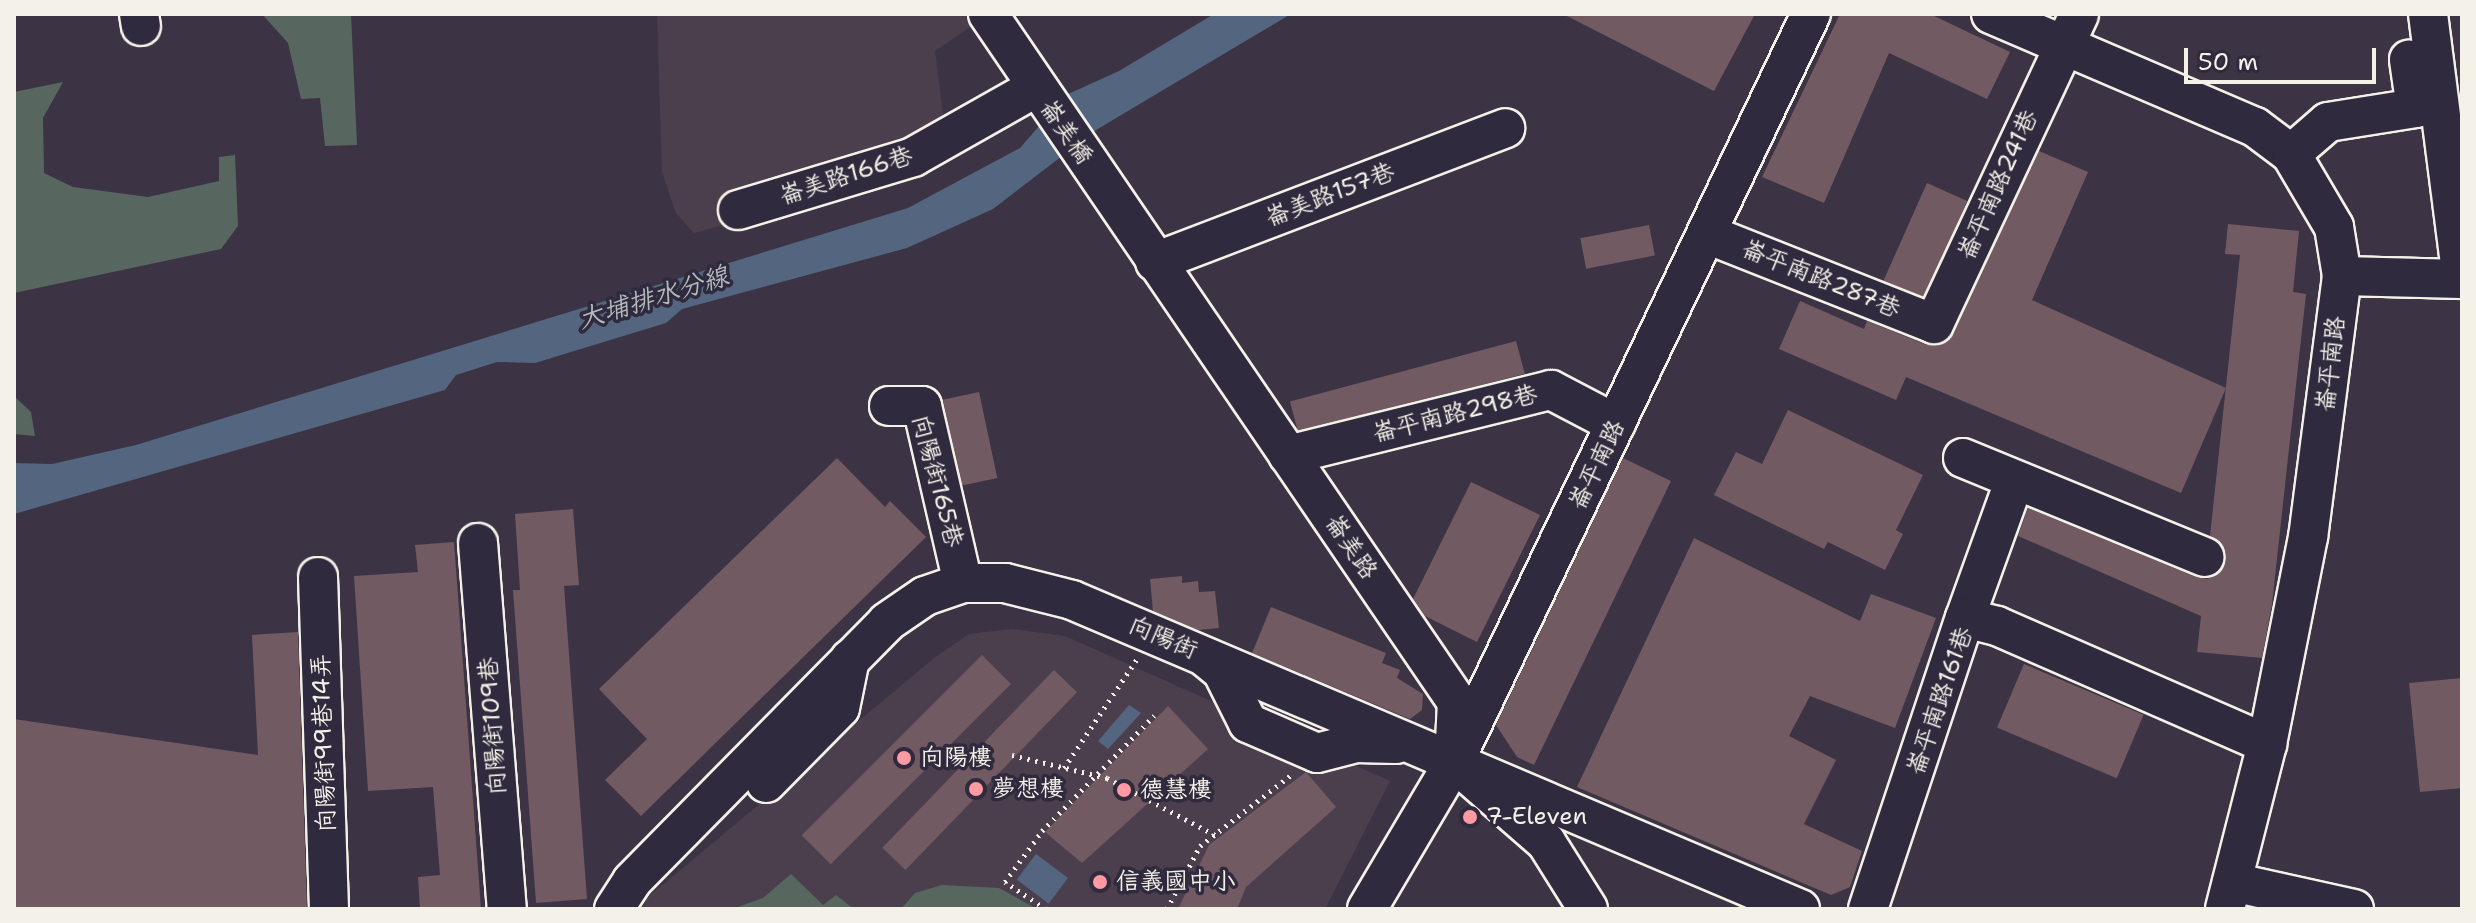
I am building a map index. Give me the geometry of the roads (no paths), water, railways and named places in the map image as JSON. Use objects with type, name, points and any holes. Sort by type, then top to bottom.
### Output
[{"type":"street","points":[[988,14],[1035,88]]},
{"type":"street","name":"崙平南路","points":[[1367,909],[1454,762],[1811,14]]},
{"type":"street","name":"崙平南路","points":[[1991,14],[2070,30],[2255,127],[2291,154],[2334,227],[2342,276],[2308,537],[2267,744],[2229,896]]},
{"type":"street","points":[[2291,154],[2328,122],[2416,108],[2402,14]]},
{"type":"street","points":[[2342,276],[2462,279],[2428,14]]},
{"type":"street","name":"崙平南路241巷","points":[[1934,324],[2070,30]]},
{"type":"street","name":"崙美橋","points":[[1035,88],[1096,177]]},
{"type":"street","name":"崙美路166巷","points":[[738,210],[913,157],[1035,88]]},
{"type":"street","name":"崙美路157巷","points":[[1155,262],[1505,128]]},
{"type":"street","name":"崙美路","points":[[1096,177],[1457,702],[1454,762]]},
{"type":"street","name":"崙平南路287巷","points":[[1707,234],[1934,324]]},
{"type":"street","name":"崙平南路298巷","points":[[1288,455],[1551,390],[1616,424]]},
{"type":"street","name":"向陽街165巷","points":[[889,406],[922,406],[963,583]]},
{"type":"street","points":[[1963,458],[2014,482],[2204,557]]},
{"type":"street","points":[[1965,618],[2014,482]]},
{"type":"street","name":"向陽街109巷","points":[[478,543],[507,909]]},
{"type":"street","name":"向陽街99巷14弄","points":[[318,577],[329,909]]},
{"type":"street","name":"向陽街","points":[[614,909],[632,881],[887,622],[925,596],[963,583],[1005,583],[1072,600],[1800,909]]},
{"type":"street","name":"崙平南路161巷","points":[[1868,909],[1965,618],[1997,626],[2267,744]]},
{"type":"street","points":[[1454,762],[1546,842],[1588,909]]},
{"type":"street","points":[[2229,896],[2354,909]]},
{"type":"water","name":"大埔排水分線","points":[[1214,14],[1291,14],[1096,130],[993,209],[907,248],[682,309],[666,323],[535,363],[497,362],[456,375],[445,390],[14,514],[14,463],[52,464],[136,445],[908,208],[1020,148],[1066,95],[1119,71]]},
{"type":"water","points":[[1129,705],[1141,713],[1108,749],[1098,741]]},
{"type":"water","points":[[1036,854],[1068,878],[1049,904],[1017,880]]},
{"type":"place","name":"向陽樓","points":[[904,758]]},
{"type":"place","name":"夢想樓","points":[[976,789]]},
{"type":"place","name":"德慧樓","points":[[1124,790]]},
{"type":"place","name":"7-Eleven","points":[[1470,817]]},
{"type":"place","name":"信義國中小","points":[[1100,882]]}]
